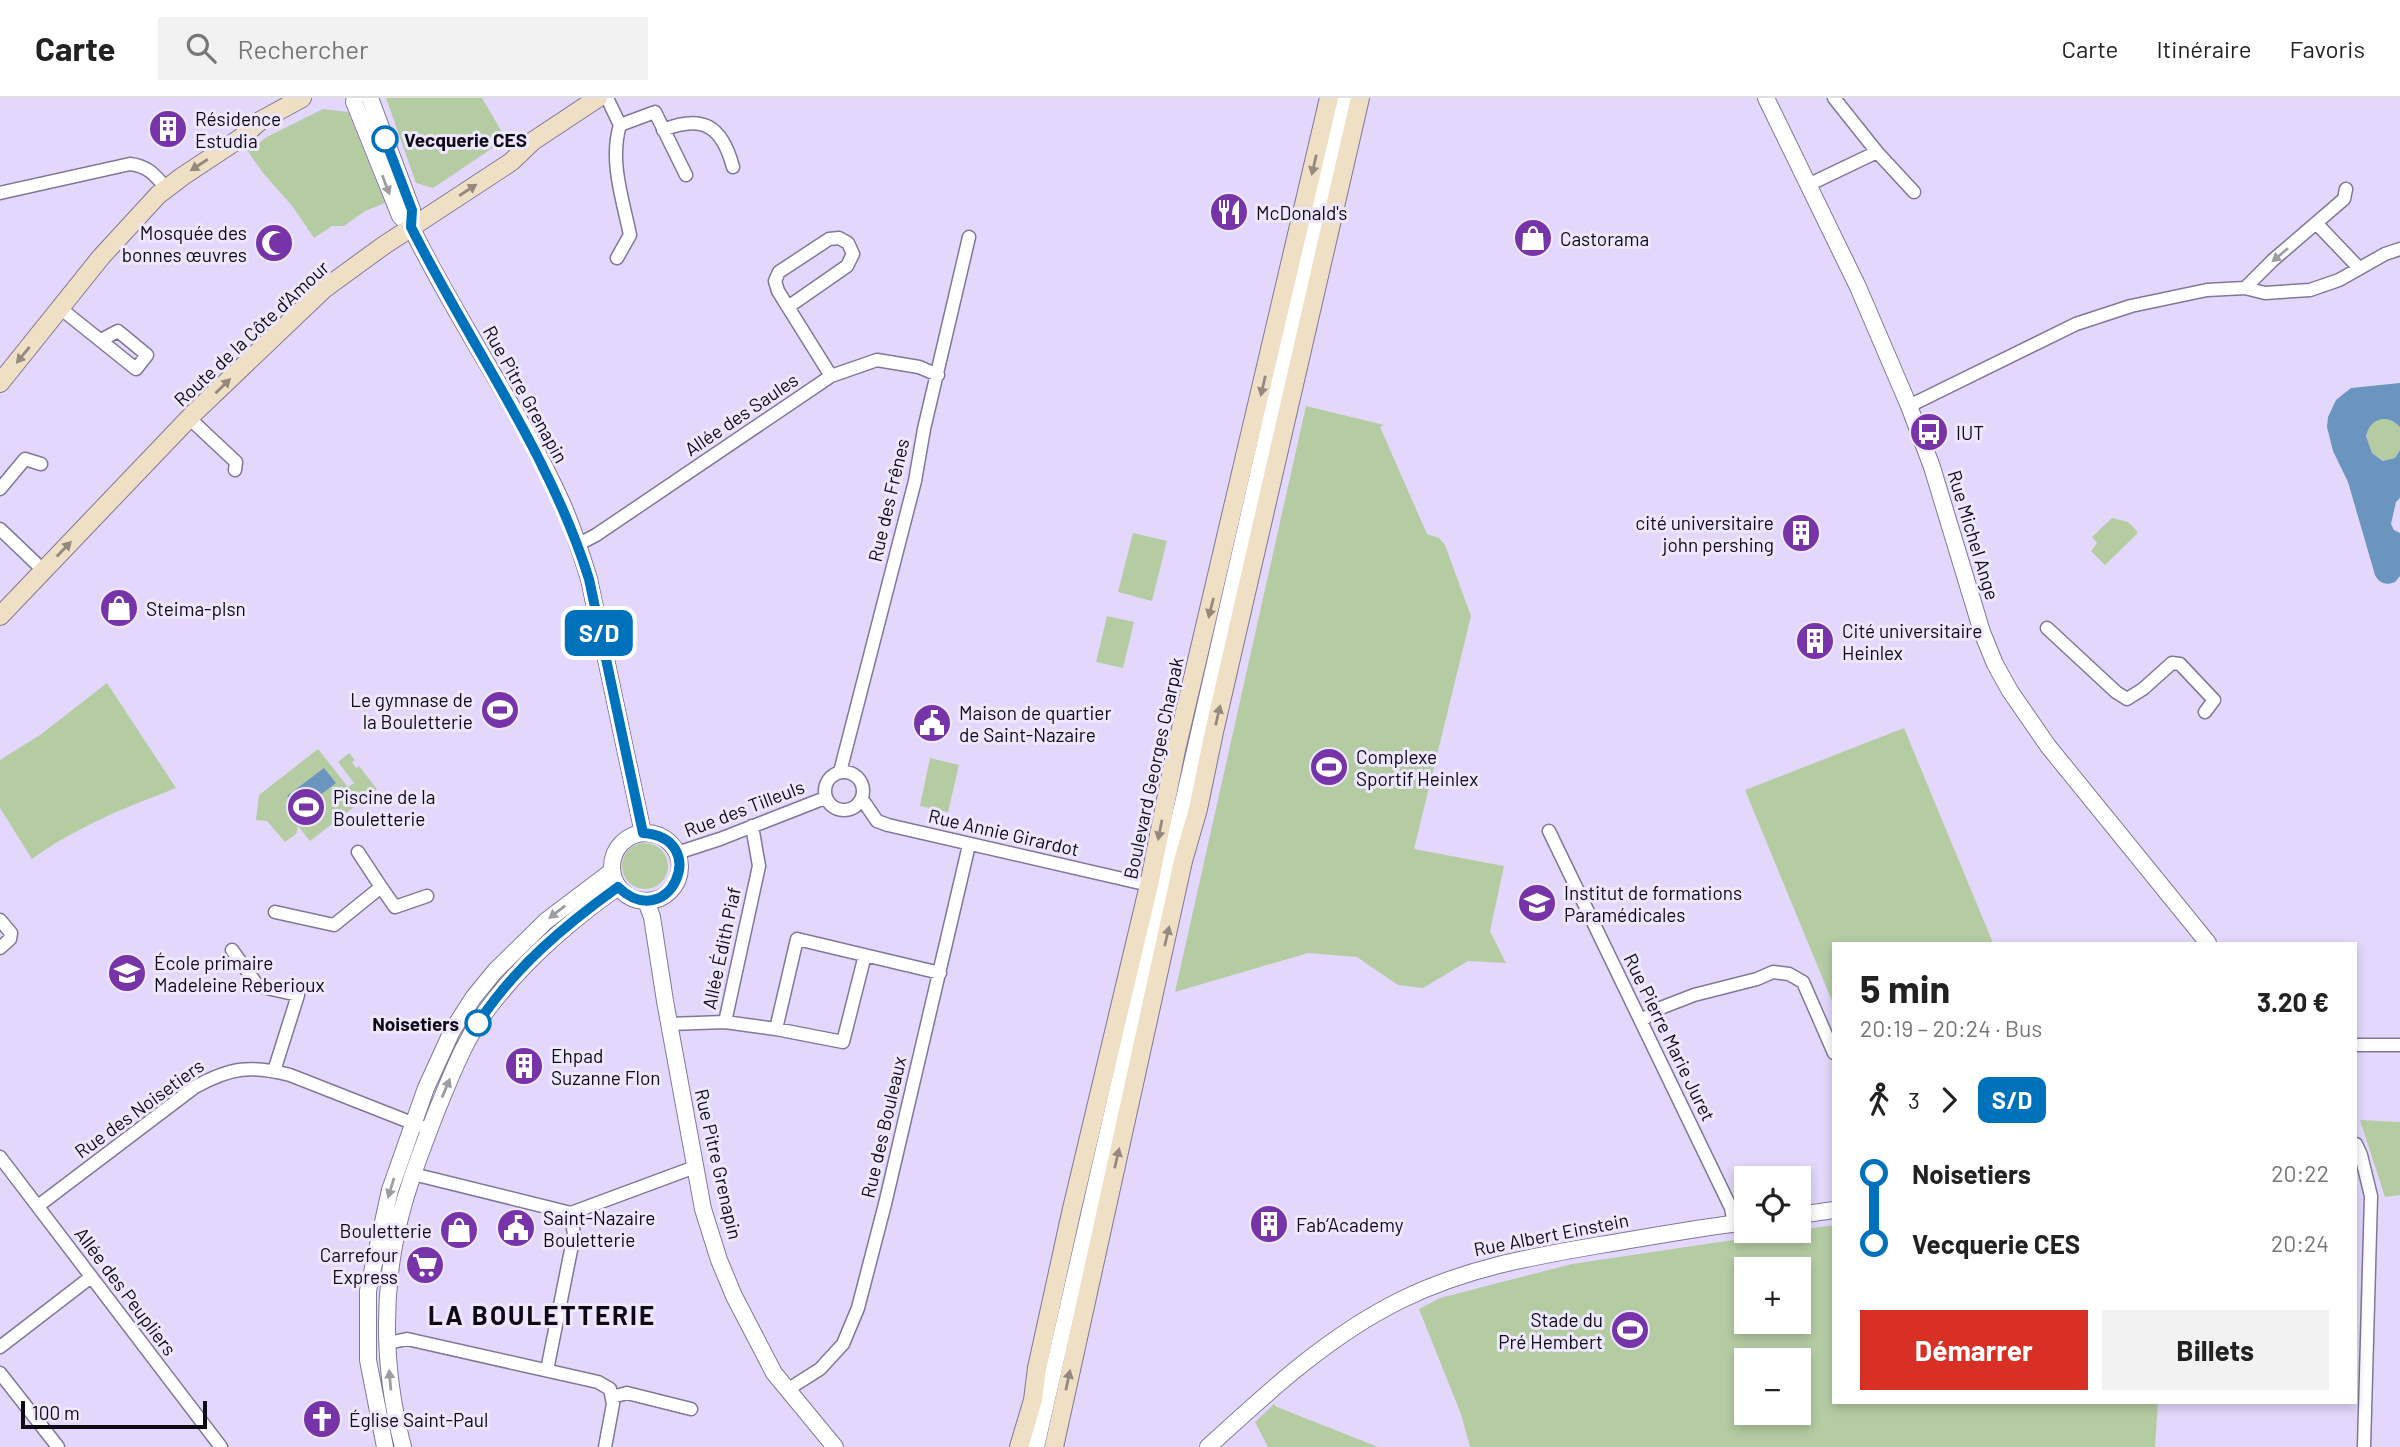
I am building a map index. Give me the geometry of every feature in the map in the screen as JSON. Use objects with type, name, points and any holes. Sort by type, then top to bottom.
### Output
[{"type":"main road","points":[[0,383],[118,237],[166,188],[242,137],[260,121],[302,98]]},
{"type":"main road","name":"Route de la Côte d'Amour","points":[[0,616],[189,418],[324,289],[411,227],[511,162],[533,141],[598,98]]},
{"type":"main road","name":"Boulevard Georges Charpak","points":[[1019,1447],[1033,1399],[1037,1368],[1071,1213],[1149,885],[1176,750],[1329,98]]},
{"type":"main road","points":[[1054,1447],[1183,861],[1198,809],[1360,98]]},
{"type":"street","name":"Rue Pitre Grenapin","points":[[355,98],[354,102],[400,216],[411,227],[481,357],[532,442],[579,544],[589,579],[643,833]]},
{"type":"street","name":"Rue Pitre Grenapin","points":[[370,98],[412,210],[411,227]]},
{"type":"street","points":[[607,98],[620,125],[616,139],[616,170],[630,235],[618,258]]},
{"type":"street","points":[[1036,1447],[1344,98]]},
{"type":"street","name":"Rue Michel Ange","points":[[1766,98],[1858,287],[1909,406],[1932,467],[1982,632],[1999,671],[2048,746],[2207,942]]},
{"type":"street","points":[[1834,98],[1877,152],[1914,192]]},
{"type":"street","points":[[620,125],[654,112],[686,175]]},
{"type":"street","points":[[663,130],[681,123],[699,122],[714,130],[728,149],[733,167]]},
{"type":"street","points":[[1808,185],[1877,152]]},
{"type":"street","points":[[0,193],[130,164],[151,170],[166,188]]},
{"type":"street","points":[[2245,288],[2273,260],[2344,199],[2346,189]]},
{"type":"street","points":[[2317,224],[2359,268]]},
{"type":"street","name":"Rue des Frênes","points":[[840,772],[915,481],[924,429],[969,237]]},
{"type":"street","points":[[788,306],[848,266],[853,254],[848,243],[839,238],[829,239],[779,272],[775,281],[778,291],[831,376]]},
{"type":"street","points":[[1909,406],[2076,324],[2131,306],[2207,290],[2245,288],[2265,293],[2310,290],[2339,280],[2385,254],[2400,249]]},
{"type":"street","points":[[60,308],[101,340]]},
{"type":"street","name":"Allée des Saules","points":[[579,544],[831,376],[877,359],[919,367],[937,374]]},
{"type":"street","points":[[189,418],[236,462],[235,470]]},
{"type":"street","points":[[0,489],[25,459],[40,464]]},
{"type":"street","points":[[0,529],[44,571]]},
{"type":"street","points":[[2047,628],[2127,699],[2143,689],[2172,663],[2180,664],[2214,700],[2205,712]]},
{"type":"street","points":[[840,772],[852,773],[860,780],[863,788],[862,799],[855,807],[842,810],[832,807],[825,798],[829,778],[840,772]]},
{"type":"street","name":"Rue des Tilleuls","points":[[677,853],[825,798]]},
{"type":"street","name":"Rue Annie Girardot","points":[[862,799],[877,821],[884,824],[1149,885]]},
{"type":"street","name":"Allée Édith Piaf","points":[[669,1024],[724,1022],[759,866],[752,827]]},
{"type":"street","name":"Rue Pierre Marie Juret","points":[[1549,831],[1734,1213]]},
{"type":"street","points":[[643,833],[663,838],[677,853],[679,875],[667,894],[657,899],[636,900],[618,887],[612,871],[612,860],[616,850],[632,836],[643,833]]},
{"type":"street","name":"Rue des Bouleaux","points":[[787,1391],[820,1369],[843,1345],[858,1308],[969,845]]},
{"type":"street","points":[[358,852],[395,907],[427,896]]},
{"type":"street","points":[[385,1447],[368,1360],[368,1291],[390,1191],[413,1123],[453,1031],[495,971],[546,921],[612,871]]},
{"type":"street","points":[[275,912],[334,925],[381,887]]},
{"type":"street","points":[[402,1447],[390,1384],[387,1295],[394,1245],[413,1174],[468,1039],[488,1008],[509,982],[556,934],[618,887]]},
{"type":"street","name":"Rue Pitre Grenapin","points":[[646,901],[652,917],[703,1209],[733,1296],[774,1373],[835,1447]]},
{"type":"street","points":[[0,920],[10,933],[10,939],[0,948]]},
{"type":"street","points":[[776,1029],[797,939],[940,974]]},
{"type":"street","points":[[232,950],[258,986],[298,995],[274,1071]]},
{"type":"street","points":[[724,1022],[844,1042],[865,955]]},
{"type":"street","points":[[1641,1021],[1658,1009],[1694,995],[1757,979],[1773,972],[1789,974],[1804,982],[1832,1048]]},
{"type":"street","points":[[2357,1045],[2400,1045]]},
{"type":"street","name":"Rue des Noisetiers","points":[[38,1206],[195,1087],[222,1072],[243,1068],[290,1075],[430,1130]]},
{"type":"street","points":[[2357,1146],[2371,1196],[2364,1447]]},
{"type":"street","name":"Allée des Peupliers","points":[[0,1157],[220,1447]]},
{"type":"street","points":[[413,1174],[571,1213],[695,1167]]},
{"type":"street","points":[[1811,1213],[1832,1210]]},
{"type":"street","points":[[547,1370],[574,1235],[571,1213]]},
{"type":"street","name":"Rue Albert Einstein","points":[[1208,1447],[1298,1365],[1368,1318],[1427,1288],[1465,1272],[1515,1259],[1734,1224]]},
{"type":"street","points":[[0,1347],[91,1277]]},
{"type":"street","points":[[388,1343],[407,1339],[598,1382],[610,1389],[613,1404],[605,1447]]},
{"type":"street","points":[[0,1373],[58,1447]]},
{"type":"street","points":[[612,1397],[627,1393],[691,1409]]},
{"type":"green space","points":[[386,98],[482,98],[506,139],[433,188],[416,183]]},
{"type":"green space","points":[[323,109],[348,112],[385,203],[365,211],[344,226],[332,226],[314,238],[247,150]]},
{"type":"green space","name":"Complexe Sportif Heinlex","points":[[1306,406],[1384,425],[1380,427],[1427,534],[1439,538],[1445,545],[1471,616],[1414,849],[1504,866],[1490,931],[1506,963],[1468,961],[1423,988],[1398,985],[1357,957],[1308,953],[1175,992]]},
{"type":"green space","points":[[2385,418],[2400,427],[2400,450],[2395,458],[2384,461],[2372,453],[2366,436],[2372,423]]},
{"type":"green space","points":[[2112,518],[2128,522],[2137,534],[2105,565],[2091,551],[2097,543],[2092,537]]},
{"type":"green space","points":[[1133,533],[1167,541],[1152,601],[1118,592]]},
{"type":"green space","points":[[1107,616],[1134,622],[1123,668],[1096,662]]},
{"type":"green space","points":[[107,683],[176,788],[84,827],[32,859],[0,808],[0,760],[40,735]]},
{"type":"green space","points":[[1904,728],[1993,942],[1832,942],[1832,1001],[1745,790]]},
{"type":"green space","name":"Piscine de la Bouletterie","points":[[318,749],[348,787],[354,783],[338,762],[349,753],[355,760],[352,762],[356,768],[359,766],[377,789],[337,820],[339,822],[334,826],[332,824],[310,841],[298,826],[296,834],[285,842],[267,821],[256,820],[259,795]]},
{"type":"green space","points":[[930,758],[959,765],[948,812],[920,806]]},
{"type":"green space","points":[[645,843],[661,850],[668,866],[661,882],[645,889],[629,882],[622,866],[629,850]]},
{"type":"green space","points":[[2360,1120],[2400,1122],[2400,1195],[2385,1197]]},
{"type":"green space","name":"Stade du Pré Hembert","points":[[1832,1225],[1832,1404],[2158,1404],[2155,1447],[1470,1447],[1461,1414],[1419,1309],[1440,1298],[1572,1264],[1734,1240],[1734,1243],[1811,1243],[1811,1228]]},
{"type":"green space","points":[[1274,1404],[1378,1447],[1268,1447],[1255,1422]]},
{"type":"water","points":[[2400,383],[2400,427],[2390,420],[2380,419],[2371,425],[2366,436],[2372,453],[2383,461],[2395,458],[2400,450],[2400,498],[2396,502],[2391,524],[2394,530],[2400,533],[2400,576],[2395,582],[2386,584],[2375,575],[2348,482],[2333,451],[2327,427],[2328,417],[2336,400],[2351,388]]},
{"type":"water","points":[[324,768],[336,783],[299,811],[287,796]]},
{"type":"bus line","name":"S/D","points":[[385,139],[412,210],[411,227],[422,250],[532,442],[579,544],[589,579],[643,833],[653,834],[671,844],[680,864],[674,885],[667,894],[657,899],[636,900],[618,887],[594,904],[556,934],[509,982],[478,1023]]},
{"type":"place","name":"Résidence Estudia","points":[[168,129]]},
{"type":"place","name":"Vecquerie CES","points":[[385,139]]},
{"type":"place","name":"McDonald's","points":[[1229,212]]},
{"type":"place","name":"Castorama","points":[[1533,238]]},
{"type":"place","name":"Mosquée des bonnes œuvres","points":[[274,243]]},
{"type":"place","name":"IUT","points":[[1929,432]]},
{"type":"place","name":"cité universitaire john pershing","points":[[1801,533]]},
{"type":"place","name":"Steima-plsn","points":[[119,608]]},
{"type":"place","name":"Cité universitaire Heinlex","points":[[1815,641]]},
{"type":"place","name":"Le gymnase de la Bouletterie","points":[[500,710]]},
{"type":"place","name":"Maison de quartier de Saint-Nazaire","points":[[932,723]]},
{"type":"place","name":"Complexe Sportif Heinlex","points":[[1329,767]]},
{"type":"place","name":"Piscine de la Bouletterie","points":[[306,807]]},
{"type":"place","name":"Institut de formations Paramédicales","points":[[1537,903]]},
{"type":"place","name":"École primaire Madeleine Reberioux","points":[[127,973]]},
{"type":"place","name":"Noisetiers","points":[[478,1023]]},
{"type":"place","name":"Ehpad Suzanne Flon","points":[[524,1066]]},
{"type":"place","name":"Fab’Academy","points":[[1269,1224]]},
{"type":"place","name":"Saint-Nazaire Bouletterie","points":[[516,1228]]},
{"type":"place","name":"Bouletterie","points":[[459,1230]]},
{"type":"place","name":"Carrefour Express","points":[[425,1265]]},
{"type":"place","name":"Stade du Pré Hembert","points":[[1630,1330]]},
{"type":"place","name":"Église Saint-Paul","points":[[322,1419]]},
{"type":"district","name":"LA BOULETTERIE","points":[[542,1314]]}]
